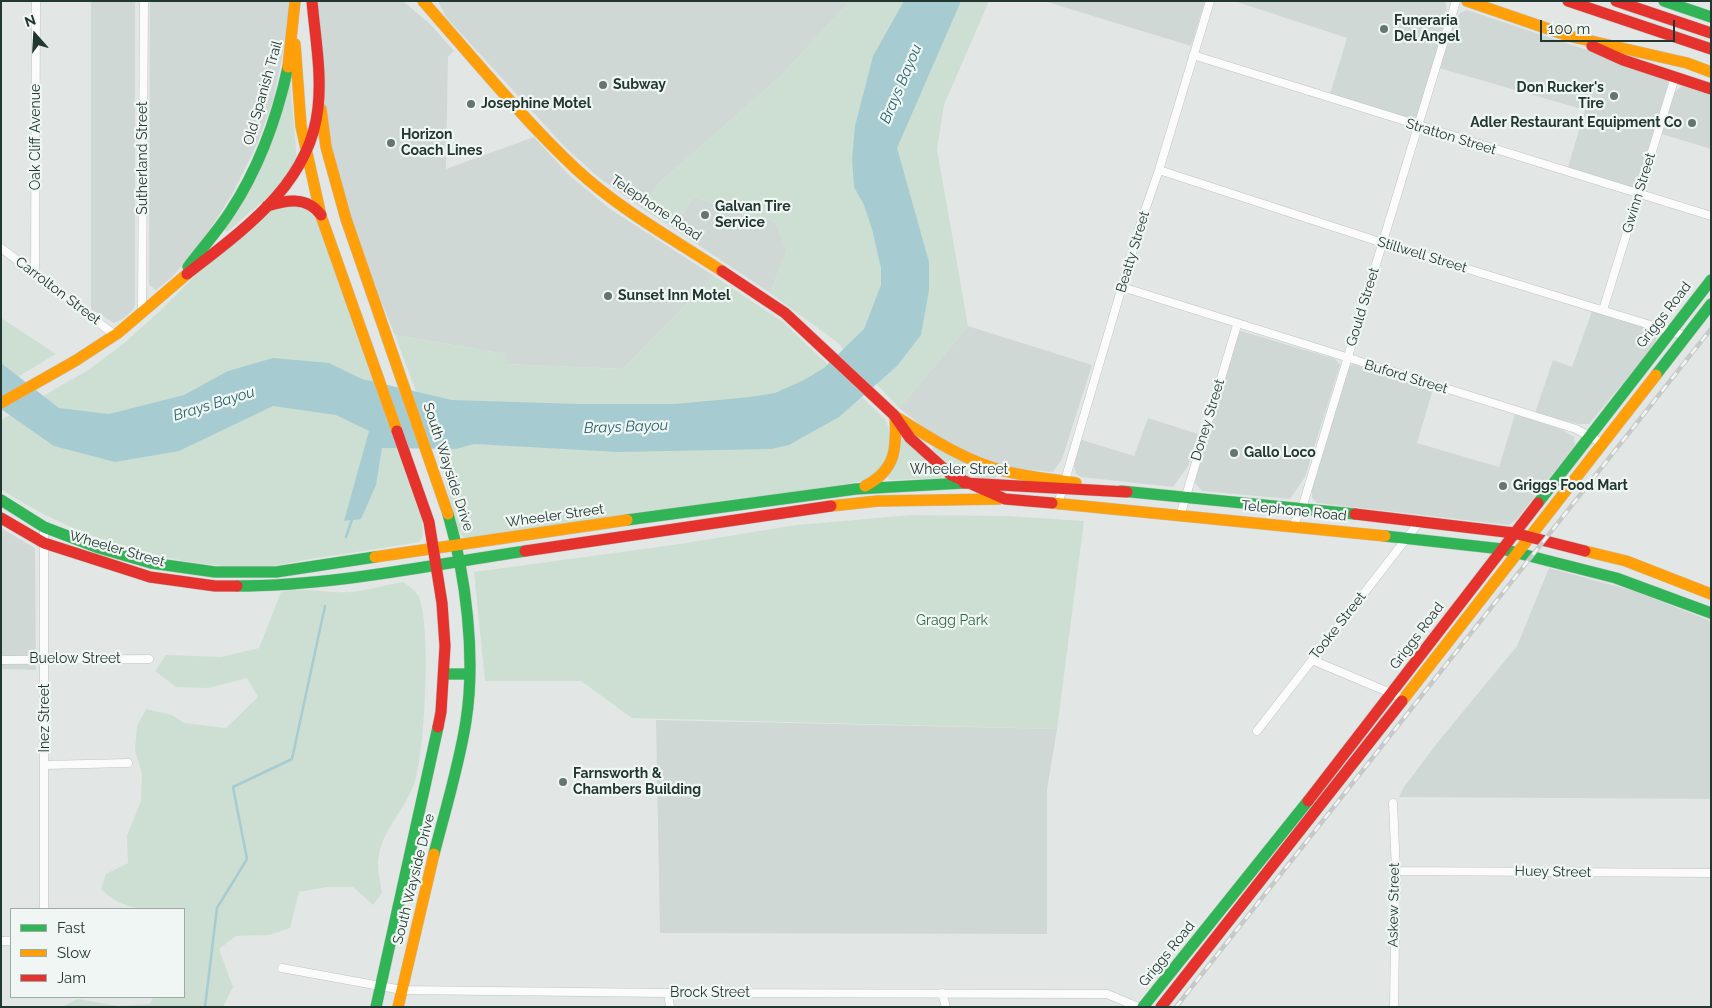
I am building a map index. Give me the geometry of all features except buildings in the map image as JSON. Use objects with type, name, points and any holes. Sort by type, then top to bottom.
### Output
[{"type":"main road","name":"South Wayside Drive","points":[[296,1],[297,89],[307,151],[321,216],[419,492],[434,548],[442,603],[445,674],[441,712],[432,760],[376,1007]]},
{"type":"main road","name":"South Wayside Drive","points":[[312,1],[320,102],[326,147],[338,193],[442,491],[457,545],[468,626],[470,674],[466,722],[398,1007]]},
{"type":"main road","name":"Telephone Road","points":[[423,1],[536,129],[577,170],[608,195],[785,313],[894,416],[942,447],[992,468],[1063,484],[1127,492],[1302,508],[1530,536],[1626,561],[1711,594]]},
{"type":"main road","points":[[1467,1],[1569,36],[1623,60],[1711,89]]},
{"type":"main road","points":[[1568,1],[1711,49]]},
{"type":"main road","points":[[1616,1],[1711,33]]},
{"type":"main road","points":[[1664,1],[1711,17]]},
{"type":"main road","points":[[1569,36],[1642,52],[1711,72]]},
{"type":"main road","name":"Old Spanish Trail","points":[[1,403],[115,334],[142,314],[177,281],[218,230],[261,155],[273,125],[295,38]]},
{"type":"main road","name":"Old Spanish Trail","points":[[177,281],[196,268],[267,206],[292,181],[312,141],[320,102]]},
{"type":"main road","points":[[267,206],[294,199],[307,202],[321,216]]},
{"type":"main road","name":"Griggs Road","points":[[1143,1007],[1268,853],[1393,693],[1588,436],[1711,280]]},
{"type":"main road","name":"Griggs Road","points":[[1161,1007],[1405,699],[1711,304]]},
{"type":"main road","name":"Telephone Road","points":[[894,416],[910,438],[930,457],[965,483],[1005,499],[1293,526],[1502,549],[1616,578],[1711,613]]},
{"type":"main road","points":[[856,489],[876,481],[887,470],[895,452],[894,416]]},
{"type":"main road","name":"Wheeler Street","points":[[1,500],[44,526],[98,548],[152,563],[215,572],[276,572],[323,567],[434,548],[856,489],[965,483],[1063,484]]},
{"type":"main road","name":"Wheeler Street","points":[[1,518],[44,543],[150,577],[215,586],[277,586],[460,561],[815,508],[878,501],[1005,499]]},
{"type":"main road","points":[[150,577],[152,563]]},
{"type":"main road","points":[[276,572],[277,586]]},
{"type":"main road","points":[[445,674],[470,674]]},
{"type":"street","name":"Oak Cliff Avenue","points":[[36,1],[36,273]]},
{"type":"street","name":"Sutherland Street","points":[[142,314],[144,1]]},
{"type":"street","name":"Beatty Street","points":[[1058,504],[1122,287],[1210,1]]},
{"type":"street","name":"Gould Street","points":[[1293,526],[1302,508],[1456,1]]},
{"type":"street","name":"Stratton Street","points":[[1193,55],[1711,216]]},
{"type":"street","name":"Gwinn Street","points":[[1603,310],[1675,77]]},
{"type":"street","name":"Stillwell Street","points":[[1159,170],[1383,243],[1686,336]]},
{"type":"street","name":"Carrolton Street","points":[[1,248],[115,334]]},
{"type":"street","name":"Buford Street","points":[[1122,287],[1576,429],[1602,443]]},
{"type":"street","name":"Doney Street","points":[[1180,516],[1184,496],[1237,324]]},
{"type":"street","name":"Tooke Street","points":[[1257,731],[1420,522]]},
{"type":"street","name":"Inez Street","points":[[44,526],[46,765],[44,908]]},
{"type":"street","name":"Buelow Street","points":[[1,660],[149,659]]},
{"type":"street","points":[[1312,660],[1405,699]]},
{"type":"street","points":[[46,765],[128,763]]},
{"type":"street","name":"Askew Street","points":[[1393,803],[1396,871],[1394,1007]]},
{"type":"street","name":"Huey Street","points":[[1396,871],[1711,873]]},
{"type":"street","name":"Brock Street","points":[[282,968],[402,990],[1107,994],[1138,1007]]},
{"type":"street","points":[[668,993],[670,1007]]},
{"type":"street","points":[[942,993],[946,1007]]},
{"type":"shaded area","points":[[91,1],[135,1],[135,305],[133,310],[124,318],[114,323],[91,309]]},
{"type":"shaded area","points":[[150,1],[289,1],[284,49],[273,101],[257,144],[233,193],[200,245],[171,278],[156,290],[149,285]]},
{"type":"shaded area","points":[[315,1],[403,1],[431,25],[454,51],[448,57],[446,169],[534,137],[569,175],[610,209],[714,276],[623,369],[505,364],[505,354],[395,335],[352,221],[328,137],[321,93]]},
{"type":"shaded area","points":[[438,1],[850,1],[780,77],[658,184],[643,209],[597,176],[565,147],[446,17]]},
{"type":"shaded area","points":[[1044,1],[1205,1],[1191,46]]},
{"type":"shaded area","points":[[1234,1],[1445,2],[1448,14],[1418,117],[1413,120],[1330,94],[1347,38]]},
{"type":"shaded area","points":[[1467,10],[1605,56],[1667,80],[1668,84],[1637,187],[1633,188],[1568,167],[1585,110],[1439,68],[1452,26],[1460,13]]},
{"type":"shaded area","name":"Adler Restaurant Equipment Co","points":[[1682,86],[1711,95],[1711,149],[1662,134],[1674,93]]},
{"type":"shaded area","points":[[694,197],[748,216],[768,218],[776,223],[787,250],[770,293],[673,228]]},
{"type":"shaded area","points":[[1592,311],[1647,327],[1656,336],[1656,343],[1589,424],[1578,424],[1535,413],[1553,360],[1572,367]]},
{"type":"shaded area","points":[[968,326],[1092,365],[1062,459],[1053,472],[1013,468],[975,457],[926,429],[899,408]]},
{"type":"shaded area","points":[[1241,331],[1335,359],[1340,365],[1305,477],[1290,499],[1202,491],[1195,483],[1238,333]]},
{"type":"shaded area","points":[[1353,364],[1433,389],[1417,443],[1499,467],[1515,414],[1563,430],[1574,437],[1575,445],[1516,520],[1509,525],[1317,503],[1312,498],[1312,488],[1347,368]]},
{"type":"shaded area","points":[[1148,418],[1198,434],[1188,466],[1173,487],[1081,477],[1076,474],[1073,461],[1079,439],[1134,456]]},
{"type":"shaded area","points":[[1,528],[35,548],[36,670],[1,669]]},
{"type":"shaded area","points":[[1549,568],[1634,591],[1711,621],[1711,799],[1399,797],[1404,787],[1438,742],[1517,646]]},
{"type":"shaded area","points":[[656,720],[1057,729],[1047,790],[1047,934],[660,933]]},
{"type":"green space","points":[[850,1],[989,1],[944,105],[937,149],[968,326],[899,408],[837,342],[770,293],[787,250],[776,223],[768,218],[748,216],[694,197],[673,228],[643,209],[658,184],[780,77]]},
{"type":"green space","points":[[290,79],[297,161],[289,176],[227,232],[223,229]]},
{"type":"green space","points":[[303,205],[315,217],[422,521],[423,536],[419,542],[260,567],[193,562],[125,547],[91,535],[59,522],[1,489],[1,420],[90,369],[124,343],[159,312],[209,262],[273,207]]},
{"type":"green space","points":[[714,276],[783,322],[884,418],[888,426],[891,443],[890,452],[883,468],[868,479],[849,484],[464,538],[457,528],[437,448],[395,335],[505,354],[505,364],[623,369]]},
{"type":"green space","points":[[1,318],[56,354],[1,387]]},
{"type":"green space","points":[[905,438],[943,474],[941,478],[889,480],[888,476],[900,453],[901,440]]},
{"type":"green space","points":[[934,446],[953,457],[997,474],[995,478],[966,475],[948,464],[932,449]]},
{"type":"green space","name":"Gragg Park","points":[[912,515],[1008,516],[1084,521],[1057,729],[632,718],[581,681],[485,681],[474,572],[673,545],[797,525]]},
{"type":"green space","points":[[404,582],[418,595],[425,632],[424,719],[418,769],[410,795],[382,844],[378,873],[382,893],[373,905],[353,887],[327,887],[299,892],[290,928],[269,935],[236,936],[219,949],[233,987],[223,1007],[62,1007],[78,999],[118,1006],[150,1004],[153,998],[185,998],[185,908],[140,908],[130,906],[120,903],[101,889],[106,874],[128,863],[127,836],[141,801],[142,774],[135,750],[137,726],[146,709],[172,715],[184,723],[226,728],[258,697],[247,678],[208,688],[176,687],[155,671],[166,655],[221,657],[259,648],[281,592],[290,590],[351,592]]},
{"type":"water","name":"Brays Bayou","points":[[904,1],[961,1],[897,148],[929,262],[929,290],[921,335],[897,366],[839,417],[789,445],[771,449],[618,452],[474,444],[456,449],[382,448],[376,485],[361,519],[344,521],[369,431],[336,415],[273,406],[179,451],[115,462],[54,446],[1,409],[1,363],[59,408],[109,414],[184,395],[228,371],[273,358],[329,363],[362,379],[452,400],[580,404],[675,404],[775,393],[804,380],[824,368],[864,329],[881,285],[881,268],[872,229],[864,205],[854,187],[852,158],[855,126],[873,56]]},
{"type":"waterway","points":[[346,537],[353,517]]},
{"type":"waterway","points":[[205,1007],[217,908],[247,859],[233,787],[292,759],[325,606]]},
{"type":"railway","points":[[1176,1007],[1711,329]]},
{"type":"traffic: fast","points":[[1664,1],[1711,17]]},
{"type":"traffic: fast","points":[[188,267],[225,219],[250,178],[266,142],[288,67]]},
{"type":"traffic: fast","points":[[1538,503],[1711,280]]},
{"type":"traffic: fast","points":[[1656,375],[1711,304]]},
{"type":"traffic: fast","points":[[627,520],[856,489],[964,483]]},
{"type":"traffic: fast","points":[[1121,491],[1355,514]]},
{"type":"traffic: fast","points":[[1,500],[44,527],[99,548],[151,563],[215,572],[276,572],[375,557]]},
{"type":"traffic: fast","points":[[434,854],[456,772],[469,696],[468,617],[460,564],[448,514]]},
{"type":"traffic: fast","points":[[1385,536],[1502,549],[1616,578],[1711,613]]},
{"type":"traffic: fast","points":[[237,586],[345,579],[525,551]]},
{"type":"traffic: fast","points":[[445,674],[470,674]]},
{"type":"traffic: fast","points":[[376,1007],[438,727]]},
{"type":"traffic: fast","points":[[1143,1007],[1308,801]]},
{"type":"traffic: slow","points":[[288,67],[295,1]]},
{"type":"traffic: slow","points":[[423,1],[517,108],[576,169],[628,210],[722,271]]},
{"type":"traffic: slow","points":[[1467,1],[1569,36],[1687,63],[1711,72]]},
{"type":"traffic: slow","points":[[295,44],[301,126],[321,216],[397,431]]},
{"type":"traffic: slow","points":[[321,109],[326,147],[346,219],[448,514]]},
{"type":"traffic: slow","points":[[1,403],[75,361],[118,333],[187,274]]},
{"type":"traffic: slow","points":[[1402,701],[1656,375]]},
{"type":"traffic: slow","points":[[865,486],[875,480],[889,465],[895,448],[895,416]]},
{"type":"traffic: slow","points":[[898,418],[949,449],[990,467],[1022,475],[1076,483]]},
{"type":"traffic: slow","points":[[831,506],[878,501],[999,499]]},
{"type":"traffic: slow","points":[[1052,503],[1385,536]]},
{"type":"traffic: slow","points":[[375,557],[627,520]]},
{"type":"traffic: slow","points":[[1585,551],[1626,561],[1711,594]]},
{"type":"traffic: slow","points":[[398,1007],[434,854]]},
{"type":"traffic: jam","points":[[187,274],[230,240],[271,203],[288,182],[302,160],[312,135],[319,95],[319,68],[312,1]]},
{"type":"traffic: jam","points":[[1568,1],[1711,49]]},
{"type":"traffic: jam","points":[[1616,1],[1711,33]]},
{"type":"traffic: jam","points":[[1592,46],[1623,60],[1711,89]]},
{"type":"traffic: jam","points":[[267,206],[289,201],[303,202],[321,215]]},
{"type":"traffic: jam","points":[[722,271],[785,313],[894,415],[910,438],[951,475],[1005,499],[1052,503]]},
{"type":"traffic: jam","points":[[397,431],[429,522],[442,603],[445,646],[441,712],[438,727]]},
{"type":"traffic: jam","points":[[964,483],[1127,492]]},
{"type":"traffic: jam","points":[[1308,801],[1538,503]]},
{"type":"traffic: jam","points":[[525,551],[831,506]]},
{"type":"traffic: jam","points":[[1355,514],[1514,533],[1585,551]]},
{"type":"traffic: jam","points":[[1,518],[44,543],[150,577],[215,586],[237,586]]},
{"type":"traffic: jam","points":[[1161,1007],[1402,701]]},
{"type":"place","name":"Funeraria Del Angel","points":[[1384,29]]},
{"type":"place","name":"Subway","points":[[603,85]]},
{"type":"place","name":"Don Rucker's Tire","points":[[1614,96]]},
{"type":"place","name":"Josephine Motel","points":[[471,104]]},
{"type":"place","name":"Adler Restaurant Equipment Co","points":[[1692,123]]},
{"type":"place","name":"Horizon Coach Lines","points":[[391,143]]},
{"type":"place","name":"Galvan Tire Service","points":[[705,215]]},
{"type":"place","name":"Sunset Inn Motel","points":[[608,296]]},
{"type":"place","name":"Gallo Loco","points":[[1234,453]]},
{"type":"place","name":"Griggs Food Mart","points":[[1503,486]]},
{"type":"place","name":"Farnsworth & Chambers Building","points":[[563,782]]}]
